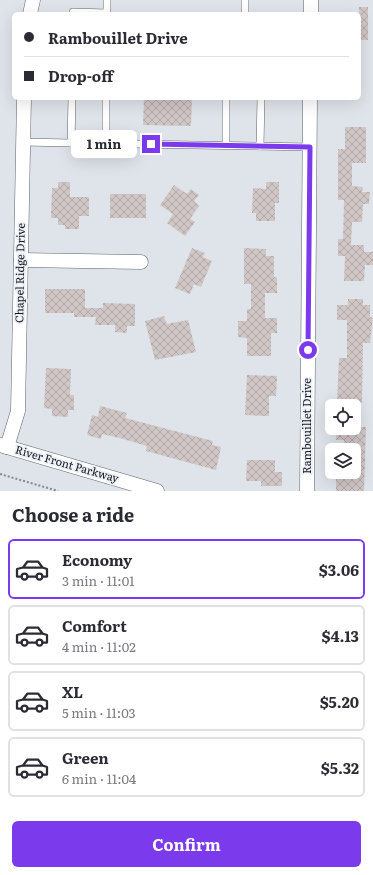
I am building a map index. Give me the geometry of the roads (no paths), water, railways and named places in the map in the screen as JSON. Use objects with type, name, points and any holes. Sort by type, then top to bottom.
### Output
[{"type":"street","points":[[30,12],[33,0]]},
{"type":"street","points":[[311,0],[311,12]]},
{"type":"street","name":"Chapel Ridge Drive","points":[[4,446],[18,411],[24,100]]},
{"type":"street","name":"Rambouillet Drive","points":[[307,491],[310,100]]},
{"type":"street","points":[[21,260],[141,262]]},
{"type":"street","name":"River Front Parkway","points":[[4,446],[157,491]]},
{"type":"lane","points":[[107,0],[107,12]]},
{"type":"lane","points":[[245,0],[245,12]]},
{"type":"lane","points":[[71,143],[72,100]]},
{"type":"lane","points":[[106,100],[106,144]]},
{"type":"lane","points":[[226,100],[226,145]]},
{"type":"lane","points":[[260,146],[261,100]]},
{"type":"lane","points":[[23,142],[310,147]]}]
